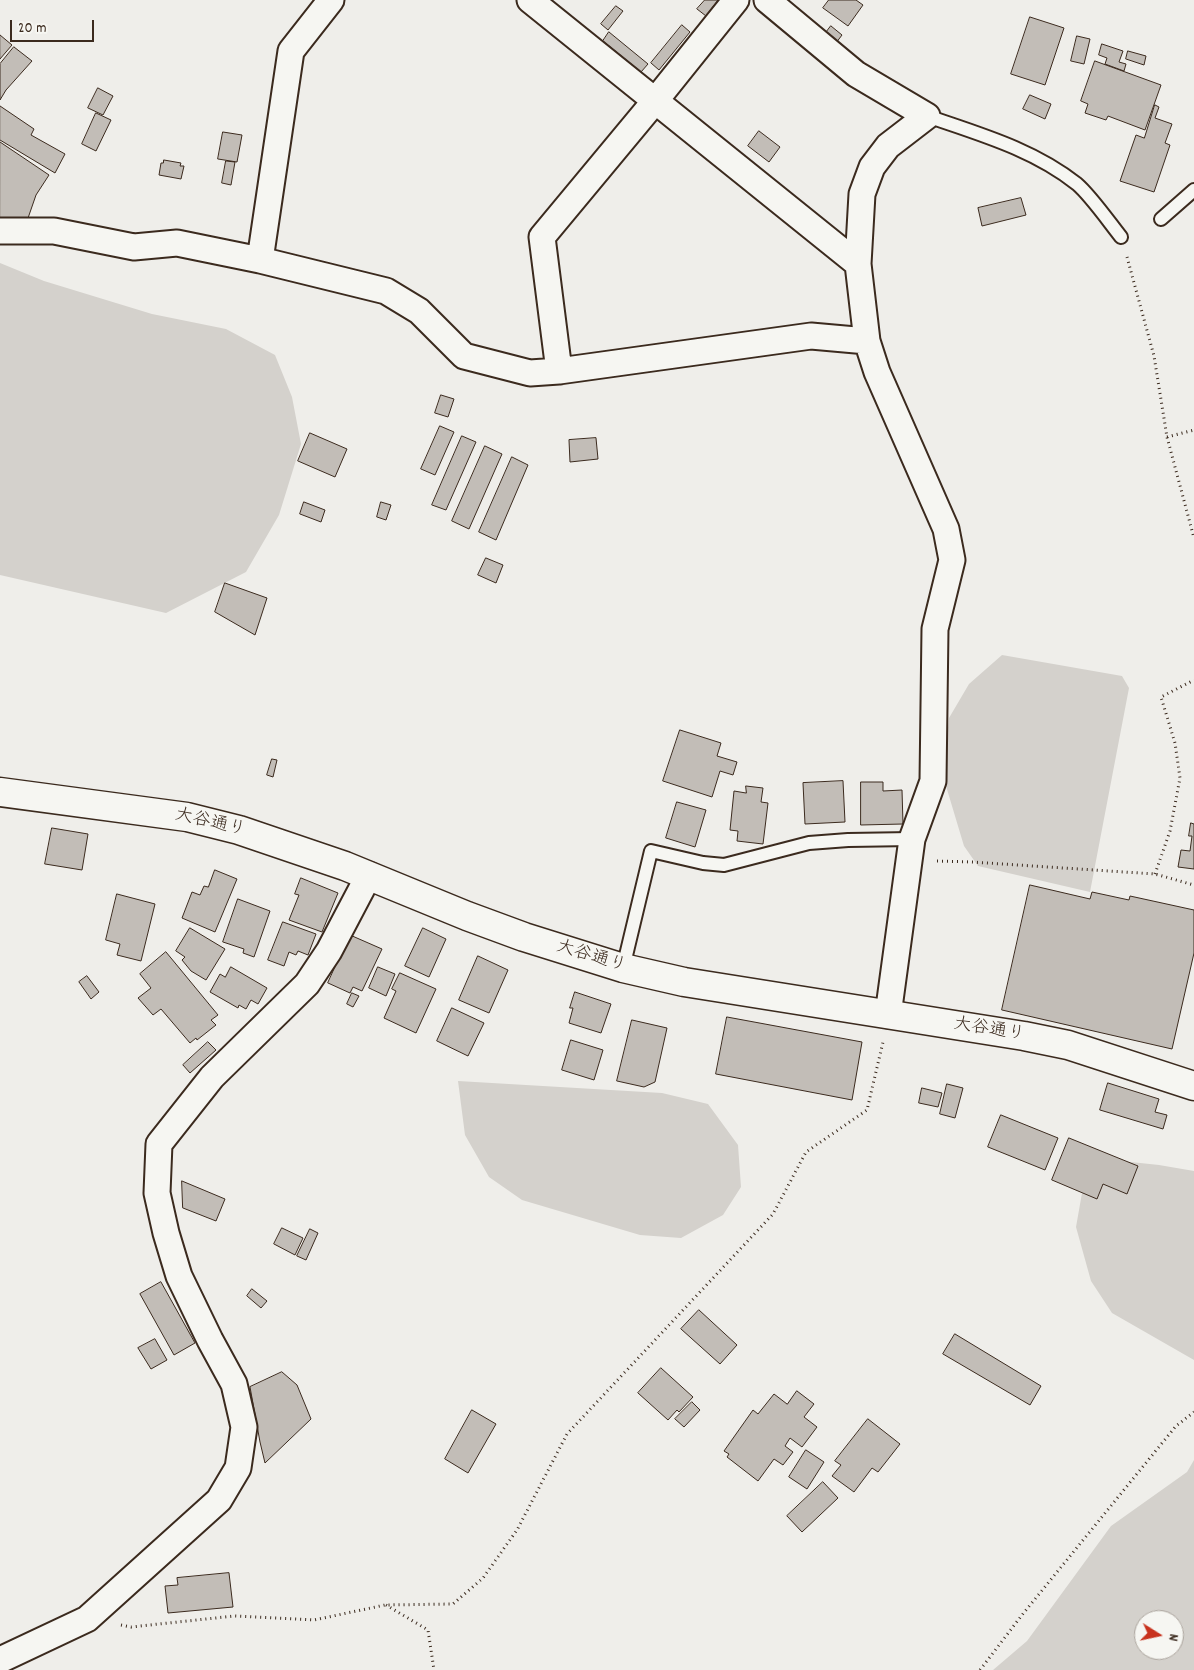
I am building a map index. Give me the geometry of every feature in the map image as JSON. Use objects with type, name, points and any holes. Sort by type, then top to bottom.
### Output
[{"type":"street","points":[[260,260],[291,51],[331,0]]},
{"type":"street","points":[[530,0],[858,264]]},
{"type":"street","points":[[559,371],[542,238],[736,0]]},
{"type":"street","points":[[767,0],[856,74],[927,116],[888,146],[872,167],[862,194],[858,264],[867,341],[877,372],[946,529],[952,560],[935,629],[933,781],[910,850],[888,1015]]},
{"type":"street","points":[[0,231],[54,232],[134,247],[177,244],[260,260],[386,291],[419,311],[464,356],[530,373],[559,371],[811,336],[867,341]]},
{"type":"street","name":"大谷通り","points":[[0,792],[187,817],[239,830],[300,849],[524,937],[623,968],[684,982],[1024,1036],[1068,1046],[1194,1086]]},
{"type":"street","points":[[0,1660],[87,1619],[219,1500],[238,1468],[244,1427],[234,1384],[179,1276],[166,1233],[157,1193],[159,1144],[212,1077],[307,984],[329,951],[369,875]]},
{"type":"lane","points":[[927,116],[1002,142],[1047,163],[1078,186],[1121,237]]},
{"type":"lane","points":[[1161,220],[1194,190]]},
{"type":"lane","points":[[623,968],[651,851],[703,863],[724,865],[808,843],[848,840],[910,850]]},
{"type":"path","points":[[1121,237],[1154,356],[1168,438],[1194,538]]},
{"type":"path","points":[[1168,438],[1194,430]]},
{"type":"path","points":[[1155,874],[1170,832],[1180,778],[1175,743],[1161,697],[1194,680]]},
{"type":"path","points":[[910,850],[972,862],[1155,874],[1194,885]]},
{"type":"path","points":[[87,1619],[131,1627],[234,1616],[314,1620],[385,1605],[453,1604],[482,1578],[516,1530],[567,1434],[773,1214],[806,1152],[867,1110],[886,1032],[888,1015]]},
{"type":"path","points":[[980,1670],[1022,1615],[1176,1426],[1194,1412]]},
{"type":"path","points":[[385,1605],[428,1630],[434,1670]]},
{"type":"shaded area","points":[[0,263],[44,281],[152,314],[226,329],[275,355],[292,397],[301,444],[279,515],[246,572],[166,613],[0,575]]},
{"type":"shaded area","points":[[1002,655],[1122,676],[1129,688],[1090,892],[978,866],[964,846],[943,776],[949,718],[969,684]]},
{"type":"shaded area","points":[[458,1081],[662,1093],[708,1104],[738,1145],[741,1187],[723,1215],[681,1238],[640,1235],[522,1200],[489,1177],[465,1135]]},
{"type":"shaded area","points":[[1112,1160],[1194,1171],[1194,1360],[1112,1313],[1091,1281],[1076,1227],[1085,1176]]},
{"type":"shaded area","points":[[1194,1460],[1194,1670],[993,1670],[1027,1641],[1111,1526],[1187,1472]]},
{"type":"building","points":[[705,0],[718,0],[706,16],[697,9]]},
{"type":"building","points":[[829,0],[856,0],[863,5],[848,26],[823,8]]},
{"type":"building","points":[[616,6],[623,11],[608,30],[601,24]]},
{"type":"building","points":[[1030,17],[1064,28],[1045,85],[1011,74]]},
{"type":"building","points":[[682,25],[690,32],[659,70],[651,63]]},
{"type":"building","points":[[831,26],[842,35],[836,43],[825,34]]},
{"type":"building","points":[[609,32],[648,64],[641,72],[603,41]]},
{"type":"building","points":[[0,35],[12,45],[0,59]]},
{"type":"building","points":[[1077,36],[1090,39],[1084,64],[1071,61]]},
{"type":"building","points":[[1102,44],[1123,51],[1119,62],[1126,64],[1124,71],[1105,64],[1107,58],[1099,55]]},
{"type":"building","points":[[14,47],[32,61],[6,90],[0,100],[0,64]]},
{"type":"building","points":[[1128,51],[1146,56],[1144,65],[1126,59]]},
{"type":"building","points":[[1095,61],[1161,85],[1145,130],[1108,116],[1106,120],[1085,113],[1088,104],[1081,101]]},
{"type":"building","points":[[98,88],[113,96],[103,115],[88,108]]},
{"type":"building","points":[[1030,95],[1051,104],[1045,119],[1023,109]]},
{"type":"building","points":[[1155,105],[1159,107],[1155,118],[1172,124],[1165,143],[1170,145],[1154,192],[1120,181],[1136,135],[1144,138]]},
{"type":"building","points":[[0,106],[34,129],[31,135],[65,154],[55,173],[0,140]]},
{"type":"building","points":[[96,113],[111,120],[96,151],[82,144]]},
{"type":"building","points":[[759,131],[780,147],[769,162],[748,146]]},
{"type":"building","points":[[223,132],[242,135],[237,162],[218,159]]},
{"type":"building","points":[[0,142],[49,175],[36,195],[27,221],[0,220]]},
{"type":"building","points":[[164,160],[181,163],[180,166],[184,166],[181,179],[159,175],[161,163]]},
{"type":"building","points":[[226,161],[235,162],[231,185],[222,183]]},
{"type":"building","points":[[1021,198],[1026,215],[982,226],[978,208]]},
{"type":"building","points":[[441,395],[454,399],[448,417],[435,413]]},
{"type":"building","points":[[440,426],[454,432],[435,475],[421,469]]},
{"type":"building","points":[[310,433],[347,449],[335,477],[298,461]]},
{"type":"building","points":[[462,436],[476,442],[446,510],[432,505]]},
{"type":"building","points":[[596,438],[598,459],[570,462],[569,440]]},
{"type":"building","points":[[485,446],[502,454],[469,529],[452,521]]},
{"type":"building","points":[[512,457],[528,465],[496,540],[479,532]]},
{"type":"building","points":[[304,502],[325,510],[321,522],[300,514]]},
{"type":"building","points":[[381,502],[391,505],[386,520],[377,517]]},
{"type":"building","points":[[486,558],[503,565],[496,583],[478,575]]},
{"type":"building","points":[[225,583],[267,598],[255,635],[215,612]]},
{"type":"building","points":[[680,730],[721,743],[717,756],[737,762],[733,775],[720,771],[712,797],[663,781]]},
{"type":"building","points":[[272,759],[277,760],[273,777],[267,775]]},
{"type":"building","points":[[843,781],[845,822],[805,824],[803,783]]},
{"type":"building","points":[[861,782],[883,782],[883,791],[902,790],[903,824],[861,825]]},
{"type":"building","points":[[746,786],[763,788],[761,802],[768,803],[763,844],[737,841],[738,831],[730,830],[734,791],[746,793]]},
{"type":"building","points":[[677,802],[706,810],[695,847],[666,838]]},
{"type":"building","points":[[1191,823],[1194,824],[1194,869],[1178,867],[1181,850],[1190,851],[1192,836],[1189,836]]},
{"type":"building","points":[[52,828],[88,834],[82,870],[45,864]]},
{"type":"building","points":[[215,870],[237,879],[215,932],[182,918],[192,892],[200,895],[204,886],[208,887]]},
{"type":"building","points":[[301,878],[338,893],[322,932],[289,920],[299,895],[295,894]]},
{"type":"building","points":[[1030,885],[1090,899],[1092,892],[1129,900],[1130,896],[1194,910],[1194,953],[1172,1049],[1002,1010]]},
{"type":"building","points":[[117,894],[155,904],[141,961],[117,955],[120,944],[106,940]]},
{"type":"building","points":[[238,899],[270,911],[254,957],[243,953],[244,949],[223,942]]},
{"type":"building","points":[[283,922],[316,934],[308,955],[298,951],[296,955],[289,952],[284,966],[268,960]]},
{"type":"building","points":[[190,928],[225,949],[206,980],[191,971],[182,960],[185,957],[176,951]]},
{"type":"building","points":[[423,928],[446,939],[429,977],[405,966]]},
{"type":"building","points":[[350,935],[382,949],[362,991],[353,987],[350,993],[328,983]]},
{"type":"building","points":[[166,952],[218,1015],[211,1020],[216,1025],[197,1040],[196,1038],[190,1043],[161,1009],[153,1015],[138,998],[151,988],[140,974]]},
{"type":"building","points":[[478,956],[508,970],[489,1013],[459,1000]]},
{"type":"building","points":[[231,967],[267,988],[258,1004],[251,1000],[246,1009],[239,1005],[238,1008],[210,992],[220,974],[225,977]]},
{"type":"building","points":[[378,967],[395,974],[386,996],[369,988]]},
{"type":"building","points":[[400,973],[436,989],[416,1033],[384,1018],[396,991],[392,989]]},
{"type":"building","points":[[87,976],[99,992],[91,999],[79,982]]},
{"type":"building","points":[[575,992],[611,1004],[601,1033],[569,1023],[573,1008],[570,1008]]},
{"type":"building","points":[[352,993],[359,996],[353,1007],[347,1004]]},
{"type":"building","points":[[452,1008],[484,1023],[468,1056],[437,1041]]},
{"type":"building","points":[[727,1017],[862,1042],[852,1100],[716,1074]]},
{"type":"building","points":[[632,1020],[667,1028],[655,1082],[644,1087],[617,1081]]},
{"type":"building","points":[[571,1040],[603,1050],[594,1080],[562,1070]]},
{"type":"building","points":[[208,1042],[216,1050],[190,1073],[183,1065]]},
{"type":"building","points":[[1108,1083],[1159,1099],[1155,1112],[1167,1115],[1163,1129],[1100,1110]]},
{"type":"building","points":[[947,1084],[963,1088],[955,1118],[940,1114]]},
{"type":"building","points":[[922,1088],[942,1093],[938,1107],[919,1103]]},
{"type":"building","points":[[1001,1115],[1058,1138],[1045,1170],[988,1147]]},
{"type":"building","points":[[1069,1138],[1138,1166],[1127,1194],[1103,1184],[1097,1199],[1052,1180]]},
{"type":"building","points":[[182,1181],[225,1199],[216,1221],[183,1208]]},
{"type":"building","points":[[282,1228],[303,1238],[295,1255],[274,1244]]},
{"type":"building","points":[[310,1229],[318,1233],[306,1260],[297,1256]]},
{"type":"building","points":[[161,1282],[195,1343],[174,1355],[140,1294]]},
{"type":"building","points":[[252,1289],[267,1301],[261,1308],[247,1296]]},
{"type":"building","points":[[699,1310],[737,1345],[720,1364],[681,1329]]},
{"type":"building","points":[[955,1334],[1041,1386],[1030,1405],[943,1354]]},
{"type":"building","points":[[155,1339],[167,1360],[151,1369],[138,1348]]},
{"type":"building","points":[[661,1368],[693,1397],[679,1412],[677,1410],[668,1420],[638,1393]]},
{"type":"building","points":[[282,1372],[297,1385],[311,1419],[265,1463],[250,1387]]},
{"type":"building","points":[[797,1391],[814,1404],[804,1417],[817,1427],[802,1447],[790,1438],[785,1446],[793,1452],[783,1465],[774,1459],[758,1481],[727,1457],[729,1454],[724,1451],[753,1410],[758,1414],[774,1394],[787,1404]]},
{"type":"building","points":[[692,1402],[700,1410],[684,1427],[675,1419]]},
{"type":"building","points":[[472,1410],[496,1424],[468,1473],[445,1459]]},
{"type":"building","points":[[868,1419],[900,1444],[878,1472],[872,1468],[854,1492],[832,1476],[841,1465],[835,1461]]},
{"type":"building","points":[[806,1450],[824,1462],[807,1489],[789,1477]]},
{"type":"building","points":[[823,1482],[838,1498],[802,1532],[787,1516]]},
{"type":"building","points":[[229,1573],[233,1607],[168,1613],[165,1586],[178,1585],[177,1578]]}]
